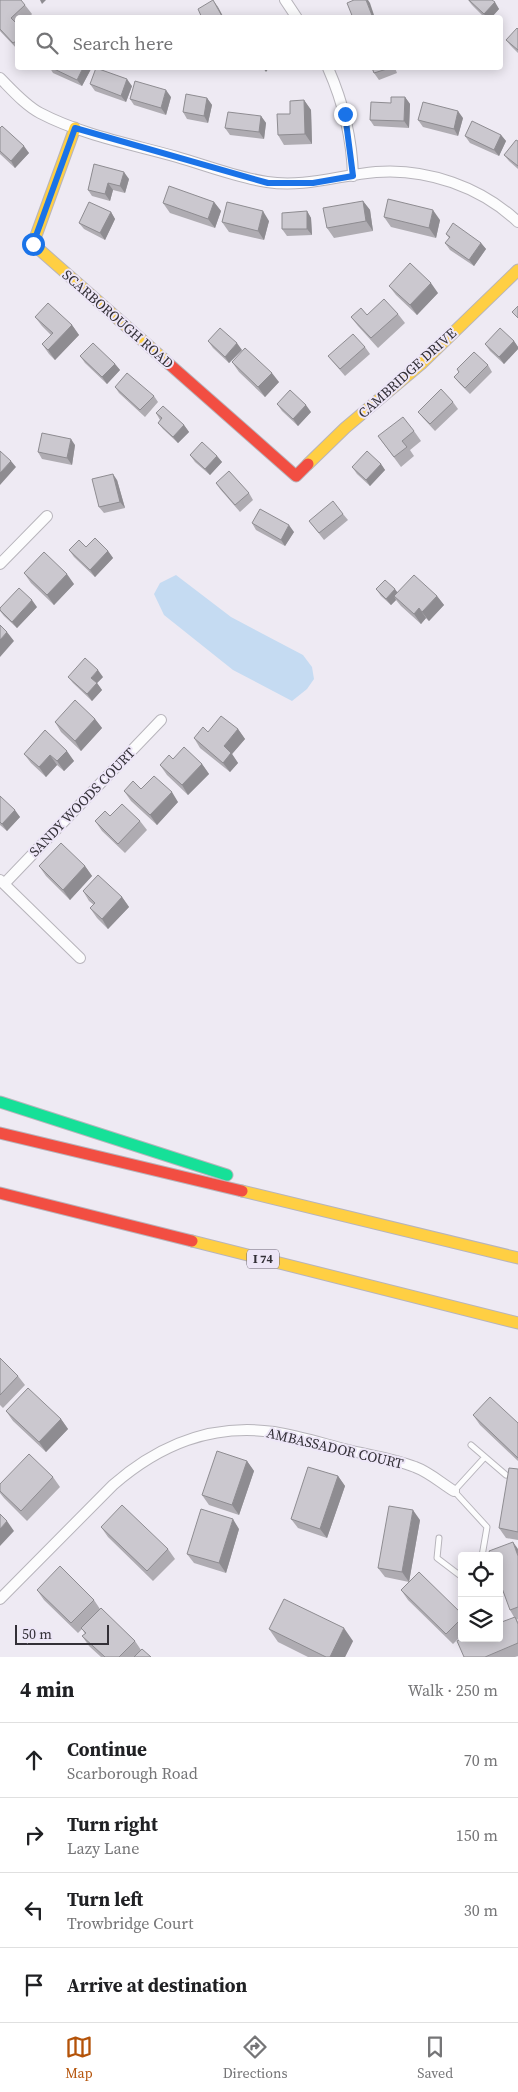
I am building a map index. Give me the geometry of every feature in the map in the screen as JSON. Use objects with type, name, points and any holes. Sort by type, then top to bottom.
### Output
[{"type":"main road","name":"SCARBOROUGH ROAD","points":[[75,128],[33,244],[296,476]]},
{"type":"main road","name":"CAMBRIDGE DRIVE","points":[[296,476],[345,428],[422,364],[518,270]]},
{"type":"main road","points":[[0,1102],[379,1223]]},
{"type":"main road","points":[[0,1133],[518,1258]]},
{"type":"main road","name":"I 74","points":[[0,1193],[518,1323]]},
{"type":"main road","points":[[0,1197],[20,1198]]},
{"type":"street","points":[[285,0],[295,15]]},
{"type":"street","points":[[329,70],[345,114],[353,176]]},
{"type":"street","points":[[0,78],[38,112],[75,128],[268,183],[313,183],[376,172],[424,174],[453,182],[491,202],[518,222]]},
{"type":"street","points":[[0,564],[47,516]]},
{"type":"street","name":"SANDY WOODS COURT","points":[[2,882],[161,720]]},
{"type":"street","points":[[2,882],[80,958]]},
{"type":"street","name":"AMBASSADOR COURT","points":[[0,1599],[113,1485],[132,1469],[151,1456],[195,1437],[243,1430],[286,1435],[414,1467],[454,1491]]},
{"type":"lane","points":[[471,1445],[506,1475]]},
{"type":"lane","points":[[483,1552],[487,1527],[454,1491],[485,1457]]},
{"type":"lane","points":[[440,1538],[437,1558],[458,1574]]},
{"type":"water","points":[[176,575],[231,617],[303,655],[312,667],[314,679],[307,689],[292,701],[233,670],[164,615],[154,594],[160,583]]},
{"type":"building","points":[[0,0],[21,0],[25,5],[11,18],[15,22],[15,42],[13,43],[0,29]]},
{"type":"building","points":[[213,0],[221,15],[201,15],[198,9]]},
{"type":"building","points":[[354,0],[366,0],[372,15],[352,15],[347,3]]},
{"type":"building","points":[[469,0],[492,0],[495,2],[484,14]]},
{"type":"building","points":[[518,29],[518,50],[506,40]]},
{"type":"building","points":[[56,70],[82,70],[77,80]]},
{"type":"building","points":[[95,70],[102,70],[127,79],[121,96],[90,84]]},
{"type":"building","points":[[373,70],[384,70],[374,73]]},
{"type":"building","points":[[135,81],[166,90],[161,108],[130,99]]},
{"type":"building","points":[[186,94],[207,98],[204,116],[183,112]]},
{"type":"building","points":[[391,97],[405,97],[404,121],[370,120],[371,102],[391,103]]},
{"type":"building","points":[[304,100],[305,134],[278,135],[277,114],[290,114],[290,101]]},
{"type":"building","points":[[423,102],[458,111],[454,129],[418,120]]},
{"type":"building","points":[[228,112],[261,116],[259,132],[225,128]]},
{"type":"building","points":[[472,121],[501,135],[494,150],[465,136]]},
{"type":"building","points":[[2,126],[24,146],[11,161],[0,151],[0,128]]},
{"type":"building","points":[[516,140],[518,141],[518,166],[504,155]]},
{"type":"building","points":[[94,164],[124,172],[120,186],[108,183],[105,194],[88,190]]},
{"type":"building","points":[[169,186],[214,202],[208,219],[163,203]]},
{"type":"building","points":[[388,199],[433,210],[429,228],[384,217]]},
{"type":"building","points":[[363,201],[366,221],[327,228],[323,208]]},
{"type":"building","points":[[89,202],[111,212],[100,233],[79,223]]},
{"type":"building","points":[[227,202],[263,211],[258,231],[222,222]]},
{"type":"building","points":[[307,211],[307,229],[282,229],[282,213]]},
{"type":"building","points":[[453,223],[481,243],[469,260],[445,243],[450,237],[446,234]]},
{"type":"building","points":[[410,263],[431,283],[410,305],[389,286]]},
{"type":"building","points":[[384,299],[398,314],[371,338],[351,317],[361,308],[367,315]]},
{"type":"building","points":[[48,303],[72,325],[48,350],[42,344],[53,333],[35,317]]},
{"type":"building","points":[[518,306],[518,318],[512,312]]},
{"type":"building","points":[[220,328],[237,343],[225,357],[208,341]]},
{"type":"building","points":[[500,328],[514,341],[499,357],[485,344]]},
{"type":"building","points":[[353,334],[365,347],[340,369],[328,356]]},
{"type":"building","points":[[93,343],[115,364],[102,377],[80,356]]},
{"type":"building","points":[[245,348],[272,373],[258,387],[232,362]]},
{"type":"building","points":[[474,352],[488,365],[465,388],[454,377],[459,372],[457,369]]},
{"type":"building","points":[[127,373],[154,396],[140,410],[115,387]]},
{"type":"building","points":[[441,389],[453,402],[430,424],[418,412]]},
{"type":"building","points":[[290,390],[306,405],[293,419],[277,404]]},
{"type":"building","points":[[163,406],[184,425],[173,437],[158,423],[162,418],[156,413]]},
{"type":"building","points":[[403,417],[414,431],[402,441],[407,447],[394,457],[378,436]]},
{"type":"building","points":[[42,433],[71,439],[67,458],[38,452]]},
{"type":"building","points":[[202,442],[217,456],[205,469],[190,455]]},
{"type":"building","points":[[0,451],[11,461],[0,473]]},
{"type":"building","points":[[367,451],[381,464],[366,480],[352,467]]},
{"type":"building","points":[[229,471],[249,493],[235,505],[216,483]]},
{"type":"building","points":[[113,474],[120,502],[99,507],[92,479]]},
{"type":"building","points":[[333,501],[343,514],[319,533],[309,521]]},
{"type":"building","points":[[260,509],[289,525],[281,540],[252,523]]},
{"type":"building","points":[[95,538],[108,551],[90,570],[69,550],[79,540],[86,547]]},
{"type":"building","points":[[44,552],[67,574],[47,595],[24,573]]},
{"type":"building","points":[[414,575],[437,596],[422,612],[419,608],[414,614],[394,596]]},
{"type":"building","points":[[385,580],[395,589],[386,599],[376,589]]},
{"type":"building","points":[[19,588],[32,600],[12,622],[0,608]]},
{"type":"building","points":[[0,625],[7,632],[0,640]]},
{"type":"building","points":[[85,658],[98,670],[91,678],[97,683],[87,694],[68,677]]},
{"type":"building","points":[[75,700],[95,719],[75,741],[55,722]]},
{"type":"building","points":[[221,716],[238,729],[224,746],[231,753],[223,763],[194,738],[203,727],[208,732]]},
{"type":"building","points":[[45,730],[67,751],[57,761],[50,755],[39,767],[24,754]]},
{"type":"building","points":[[184,747],[202,764],[182,785],[160,765],[169,755],[173,759]]},
{"type":"building","points":[[154,776],[172,792],[150,815],[124,791],[133,781],[141,789]]},
{"type":"building","points":[[0,796],[15,810],[2,824],[0,822]]},
{"type":"building","points":[[122,804],[140,821],[118,844],[95,821],[105,811],[110,816]]},
{"type":"building","points":[[61,843],[85,866],[63,890],[39,866]]},
{"type":"building","points":[[98,875],[122,897],[102,919],[90,908],[95,903],[83,891]]},
{"type":"building","points":[[0,1358],[18,1376],[0,1395]]},
{"type":"building","points":[[28,1388],[61,1419],[39,1442],[6,1411]]},
{"type":"building","points":[[490,1397],[518,1423],[518,1458],[473,1415]]},
{"type":"building","points":[[217,1451],[247,1461],[232,1505],[202,1495]]},
{"type":"building","points":[[29,1454],[53,1477],[21,1511],[0,1491],[0,1484]]},
{"type":"building","points":[[308,1467],[338,1476],[320,1529],[291,1519]]},
{"type":"building","points":[[509,1468],[518,1469],[518,1532],[499,1528]]},
{"type":"building","points":[[122,1505],[168,1549],[147,1571],[101,1527]]},
{"type":"building","points":[[389,1506],[413,1510],[402,1572],[378,1568]]},
{"type":"building","points":[[201,1509],[233,1519],[219,1563],[187,1554]]},
{"type":"building","points":[[0,1514],[7,1521],[0,1529]]},
{"type":"building","points":[[513,1542],[518,1556],[518,1607],[510,1610],[503,1591],[503,1552],[489,1551]]},
{"type":"building","points":[[60,1566],[94,1600],[71,1623],[37,1590]]},
{"type":"building","points":[[419,1572],[458,1610],[458,1622],[446,1634],[401,1590]]},
{"type":"building","points":[[284,1599],[344,1628],[330,1657],[326,1657],[269,1629]]},
{"type":"building","points":[[101,1608],[135,1641],[119,1657],[105,1657],[82,1636],[86,1633],[81,1628]]},
{"type":"building","points":[[515,1617],[518,1624],[518,1643],[485,1657],[464,1657],[457,1641],[503,1642],[503,1622]]},
{"type":"building","points":[[142,1649],[151,1657],[134,1657]]},
{"type":"traffic: fast","points":[[0,1102],[227,1175]]},
{"type":"traffic: slow","points":[[75,128],[33,244],[168,363]]},
{"type":"traffic: slow","points":[[308,464],[345,428],[421,364],[518,270]]},
{"type":"traffic: slow","points":[[242,1191],[518,1258]]},
{"type":"traffic: slow","points":[[192,1241],[518,1323]]},
{"type":"traffic: jam","points":[[168,363],[296,476],[308,464]]},
{"type":"traffic: jam","points":[[0,1133],[242,1191]]},
{"type":"traffic: jam","points":[[0,1193],[192,1241]]},
{"type":"route","points":[[33,244],[75,128],[268,183],[313,183],[353,176],[353,161],[345,114]]}]
